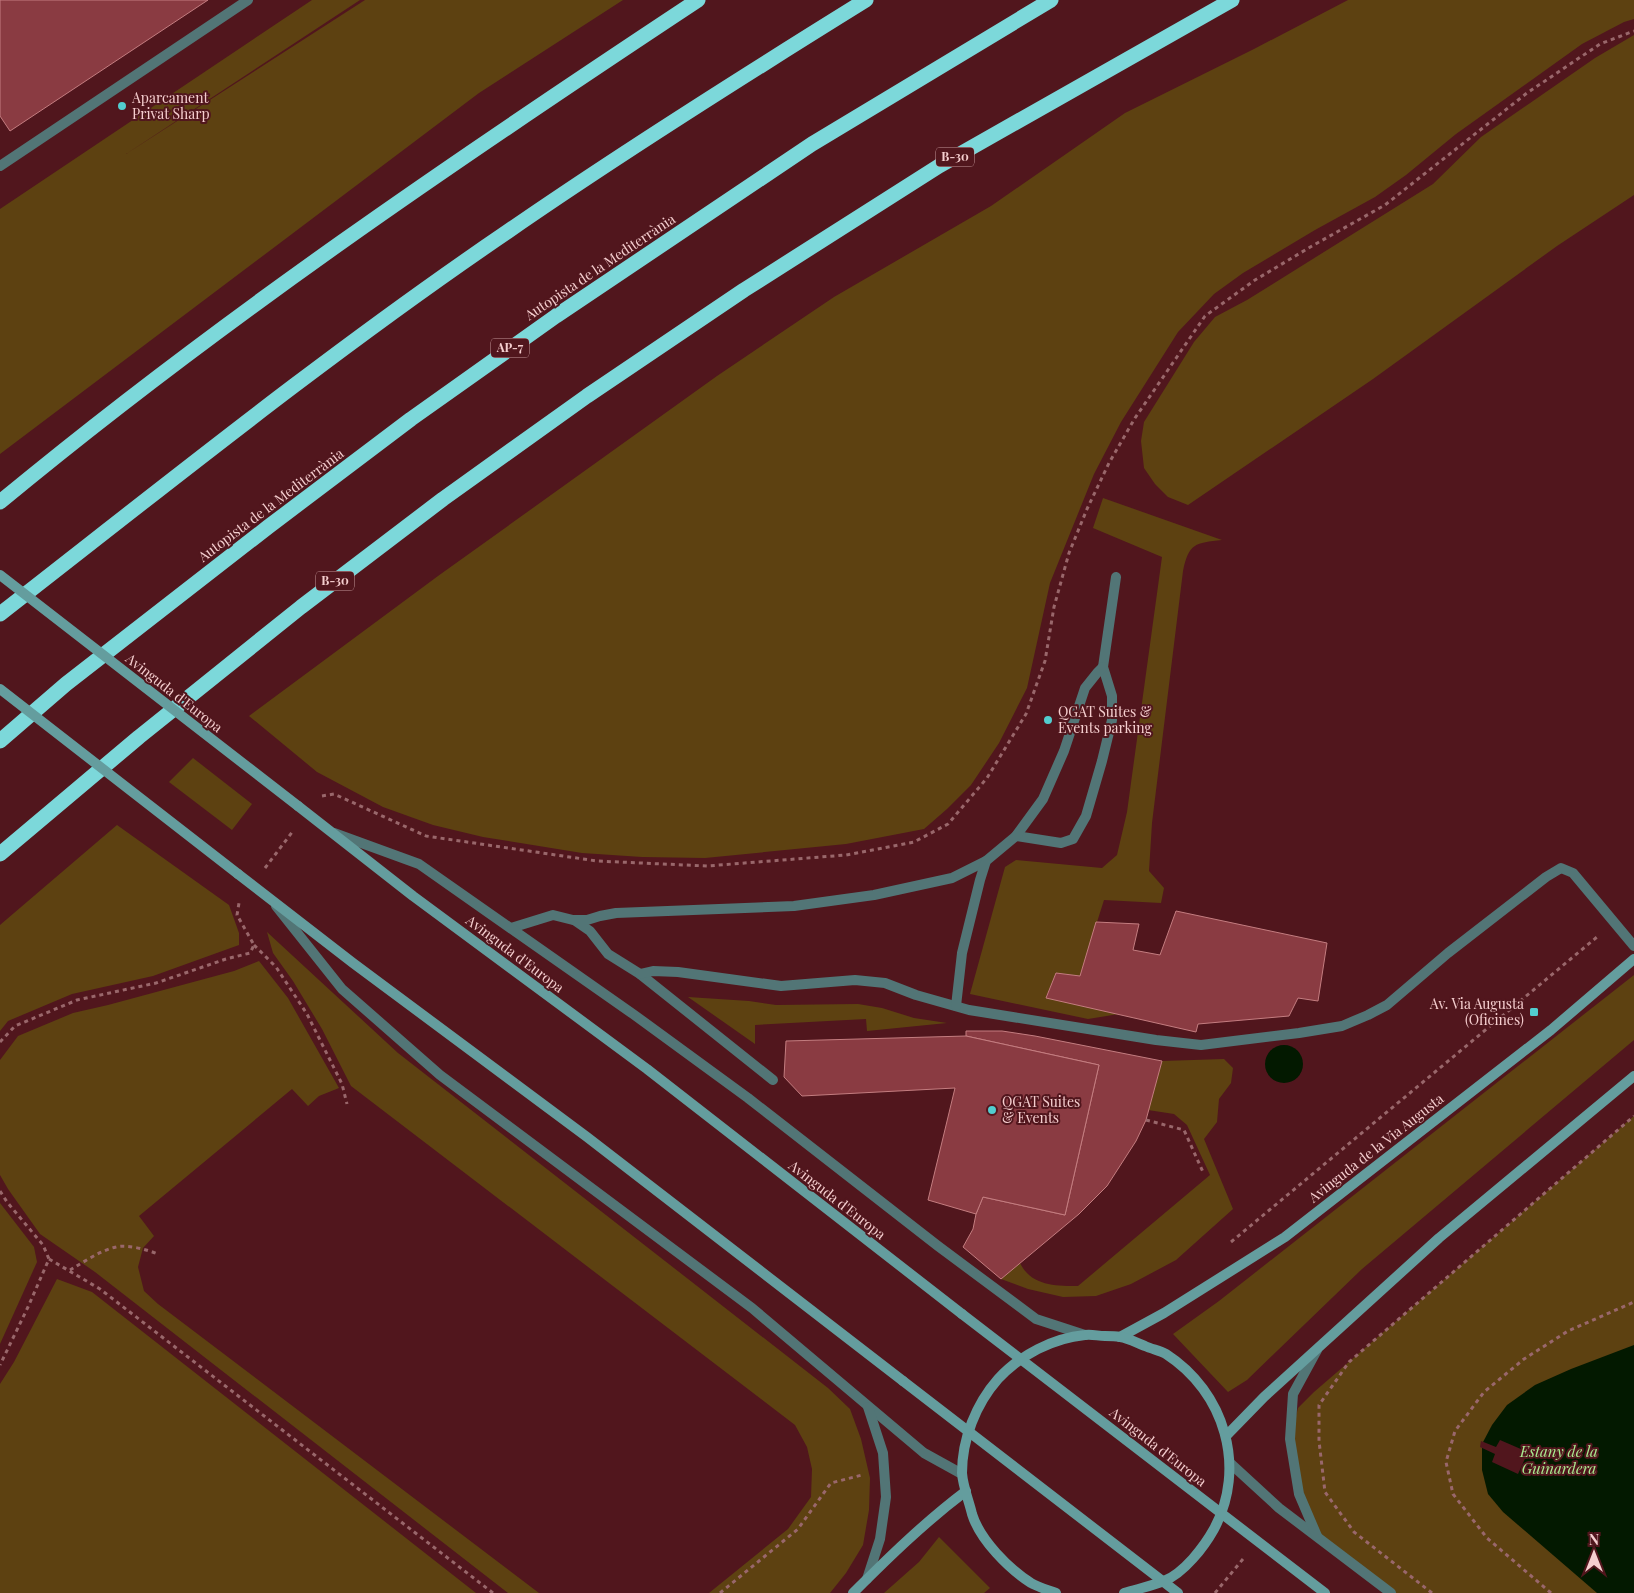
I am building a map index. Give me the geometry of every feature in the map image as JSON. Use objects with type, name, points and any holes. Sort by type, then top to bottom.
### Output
[{"type":"highway","points":[[0,502],[203,342],[374,218],[540,104],[698,0]]},
{"type":"highway","points":[[0,614],[240,427],[361,336],[506,232],[697,105],[866,0]]},
{"type":"highway","name":"Autopista de la Mediterrània","points":[[0,740],[66,684],[268,527],[411,419],[548,321],[812,144],[1050,0]]},
{"type":"highway","name":"B-30","points":[[0,854],[139,737],[301,607],[443,499],[587,396],[744,290],[939,166],[1232,0]]},
{"type":"street","points":[[0,166],[248,0]]},
{"type":"street","name":"Avinguda d'Europa","points":[[0,575],[413,896],[647,1069],[1325,1593]]},
{"type":"street","points":[[1016,836],[1061,844],[1073,839],[1086,816],[1112,720],[1112,696],[1103,667],[1116,577]]},
{"type":"street","points":[[511,928],[553,915],[573,920],[587,920],[600,916],[626,913],[794,906],[874,895],[952,878],[986,861],[1016,836],[1043,799],[1064,751],[1085,688],[1103,667]]},
{"type":"street","points":[[0,689],[353,963],[587,1137],[1178,1593]]},
{"type":"street","name":"Avinguda d'Europa","points":[[331,831],[419,864],[634,1014],[748,1098],[1036,1320],[1085,1335]]},
{"type":"street","points":[[956,1006],[962,953],[986,861]]},
{"type":"street","points":[[640,974],[652,971],[678,972],[780,986],[855,980],[885,983],[916,995],[970,1010],[1146,1039],[1201,1045],[1342,1026],[1387,1006],[1448,953],[1546,876],[1561,868],[1573,873],[1634,946]]},
{"type":"street","points":[[271,899],[342,990],[440,1075],[752,1308],[924,1453],[962,1474]]},
{"type":"street","points":[[573,920],[590,930],[608,954],[640,974],[773,1080]]},
{"type":"street","name":"Avinguda de la Via Augusta","points":[[1120,1337],[1164,1313],[1285,1237],[1551,1030],[1634,959]]},
{"type":"street","points":[[1226,1436],[1264,1397],[1439,1238],[1634,1076]]},
{"type":"street","points":[[1056,1593],[1032,1583],[994,1552],[974,1518],[962,1474],[968,1433],[977,1409],[991,1387],[1007,1369],[1025,1356],[1051,1343],[1085,1335],[1120,1337],[1165,1354],[1192,1375],[1210,1397],[1226,1436],[1230,1463],[1228,1490],[1220,1518],[1206,1543],[1188,1564],[1166,1581],[1124,1593]]},
{"type":"street","points":[[1317,1536],[1299,1494],[1290,1439],[1293,1394],[1318,1348]]},
{"type":"street","points":[[867,1579],[880,1539],[886,1497],[883,1453],[868,1406]]},
{"type":"street","points":[[1230,1463],[1279,1508],[1391,1593]]},
{"type":"street","points":[[853,1593],[896,1549],[935,1514],[966,1491]]},
{"type":"path","points":[[347,1104],[342,1084],[308,1014],[276,967],[254,945],[237,914],[238,904],[320,796],[334,794],[426,836],[448,840],[597,861],[707,866],[846,854],[914,842],[948,824],[987,778],[1026,714],[1045,661],[1054,607],[1069,553],[1087,508],[1135,418],[1205,316],[1271,270],[1385,205],[1527,93],[1600,44],[1634,31]]},
{"type":"path","points":[[1230,1243],[1614,922]]},
{"type":"path","points":[[0,1042],[15,1026],[77,1000],[156,983],[226,959],[250,953],[254,945]]},
{"type":"path","points":[[1432,1593],[1354,1532],[1325,1492],[1320,1441],[1320,1405],[1349,1362],[1634,1116]]},
{"type":"path","points":[[1146,1120],[1184,1130],[1203,1172]]},
{"type":"path","points":[[0,1191],[43,1244],[49,1259],[100,1289],[493,1593]]},
{"type":"path","points":[[69,1270],[99,1253],[117,1246],[146,1250],[158,1254]]},
{"type":"path","points":[[0,1365],[49,1259]]},
{"type":"path","points":[[1551,1593],[1487,1538],[1453,1494],[1446,1462],[1455,1431],[1484,1392],[1524,1359],[1568,1330],[1634,1302]]},
{"type":"path","points":[[720,1593],[798,1529],[831,1483],[875,1472],[883,1462]]},
{"type":"shaded area","points":[[312,0],[360,0],[126,154],[365,0],[623,0],[479,93],[0,454],[0,209]]},
{"type":"shaded area","points":[[1348,0],[1634,0],[1634,19],[1624,22],[1582,44],[1456,134],[1406,175],[1375,197],[1243,273],[1214,294],[1178,332],[1121,422],[1094,474],[1050,583],[1027,688],[999,743],[971,785],[924,829],[846,844],[705,858],[642,857],[582,853],[483,837],[433,825],[383,807],[317,772],[249,716],[438,576],[717,376],[834,297],[991,206],[1125,113]]},
{"type":"shaded area","points":[[1634,35],[1634,195],[1557,246],[1373,379],[1188,505],[1168,497],[1155,484],[1144,468],[1141,441],[1144,422],[1194,342],[1215,317],[1247,300],[1433,184],[1481,137],[1595,58]]},
{"type":"shaded area","points":[[1103,498],[1222,540],[1205,542],[1195,546],[1188,555],[1183,571],[1152,823],[1149,871],[1164,888],[1161,903],[1104,900],[1080,976],[1056,973],[1046,997],[1119,1014],[1088,1019],[970,994],[1005,867],[1016,860],[1102,868],[1117,855],[1127,812],[1162,557],[1093,528]]},
{"type":"shaded area","points":[[193,758],[252,804],[232,830],[169,782]]},
{"type":"shaded area","points":[[117,825],[229,905],[239,933],[239,945],[153,976],[72,994],[8,1021],[0,1031],[0,925]]},
{"type":"shaded area","points":[[267,932],[398,1053],[828,1388],[850,1409],[861,1439],[870,1478],[869,1510],[863,1545],[846,1573],[830,1593],[709,1593],[788,1529],[811,1497],[812,1469],[807,1447],[795,1425],[351,1086],[322,1029],[293,981],[273,953]]},
{"type":"shaded area","points":[[259,961],[288,998],[339,1088],[319,1096],[308,1106],[292,1089],[139,1216],[154,1236],[143,1248],[138,1267],[144,1291],[158,1304],[539,1593],[508,1593],[95,1272],[40,1234],[0,1175],[0,1060],[18,1036],[73,1013],[234,971]]},
{"type":"shaded area","points":[[1634,975],[1634,1040],[1362,1269],[1247,1380],[1228,1392],[1173,1334],[1219,1301]]},
{"type":"shaded area","points":[[688,997],[749,1001],[776,1005],[858,1004],[882,1008],[914,1018],[947,1023],[867,1031],[866,1019],[755,1025],[755,1044]]},
{"type":"shaded area","points":[[1224,1059],[1233,1068],[1231,1083],[1219,1099],[1217,1122],[1204,1139],[1233,1209],[1176,1260],[1131,1284],[1096,1296],[1063,1297],[1028,1289],[1001,1279],[1020,1263],[1025,1271],[1037,1280],[1053,1285],[1078,1286],[1210,1175],[1187,1125],[1174,1114],[1148,1110],[1162,1061]]},
{"type":"shaded area","points":[[1634,1116],[1634,1593],[1390,1593],[1317,1537],[1299,1494],[1290,1439],[1298,1408],[1314,1392]]},
{"type":"shaded area","points":[[0,1203],[34,1247],[37,1262],[0,1344]]},
{"type":"shaded area","points":[[57,1279],[92,1292],[476,1593],[0,1593],[0,1384],[14,1362]]},
{"type":"shaded area","points":[[939,1537],[990,1588],[984,1593],[884,1593],[919,1562]]},
{"type":"water","points":[[1284,1045],[1298,1050],[1303,1064],[1298,1078],[1284,1083],[1270,1078],[1265,1064],[1270,1050]]},
{"type":"water","name":"Estany de la Guinardera","points":[[1634,1345],[1634,1593],[1597,1593],[1503,1512],[1488,1494],[1482,1470],[1482,1444],[1492,1425],[1507,1405],[1535,1385]]},
{"type":"pier","points":[[1500,1440],[1528,1452],[1518,1474],[1492,1462],[1495,1454],[1480,1447],[1481,1441],[1496,1447]]},
{"type":"building","points":[[0,0],[208,0],[10,131],[0,116]]},
{"type":"building","points":[[1176,911],[1327,943],[1318,1001],[1298,998],[1289,1016],[1198,1024],[1196,1032],[1046,998],[1056,973],[1080,976],[1096,922],[1139,924],[1133,950],[1160,955]]},
{"type":"building","points":[[966,1031],[1002,1031],[1035,1036],[1162,1061],[1146,1120],[1136,1141],[1107,1186],[1079,1214],[1001,1279],[963,1247],[973,1229],[976,1214],[983,1197],[1065,1215],[1099,1065],[966,1036]]},
{"type":"building","points":[[966,1036],[1099,1065],[1065,1215],[983,1197],[976,1214],[928,1200],[955,1088],[802,1096],[784,1077],[786,1041]]},
{"type":"place","name":"Aparcament Privat Sharp","points":[[122,106]]},
{"type":"place","name":"QGAT Suites & Events parking","points":[[1048,720]]},
{"type":"place","name":"Av. Via Augusta (Oficines)","points":[[1534,1012]]},
{"type":"place","name":"QGAT Suites & Events","points":[[992,1110]]}]
